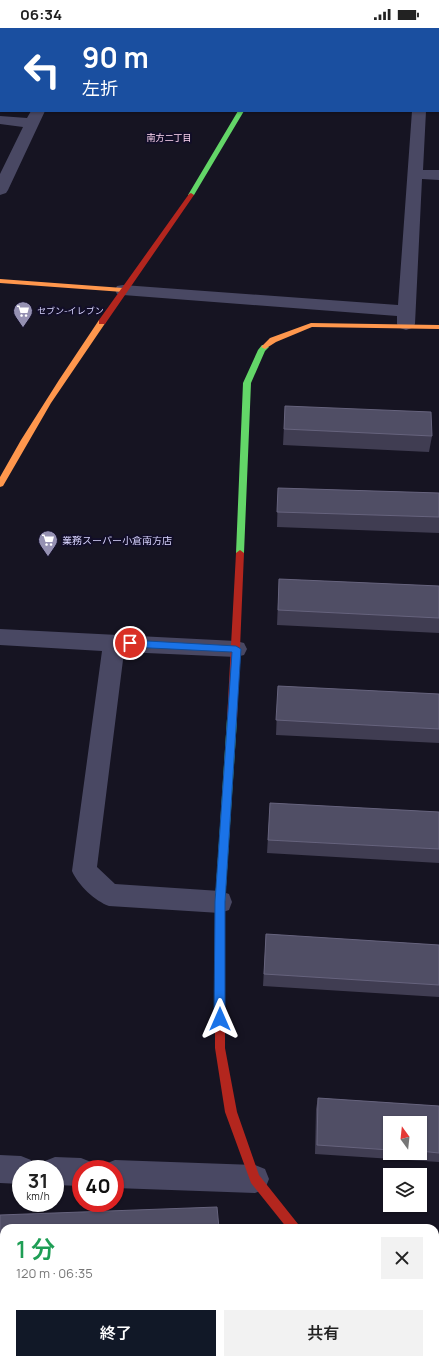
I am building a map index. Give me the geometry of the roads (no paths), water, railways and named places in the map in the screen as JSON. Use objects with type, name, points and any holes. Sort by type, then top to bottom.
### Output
[{"type":"street","points":[[0,484],[27,435],[76,358],[193,192],[240,112]]},
{"type":"street","points":[[406,318],[419,112]]},
{"type":"street","points":[[0,120],[35,117]]},
{"type":"street","points":[[0,190],[35,117]]},
{"type":"street","points":[[415,174],[439,175]]},
{"type":"street","points":[[0,281],[123,290],[406,318],[439,327]]},
{"type":"street","points":[[291,1224],[255,1179],[231,1112],[220,1048],[220,902],[236,649],[247,383],[262,350],[273,340],[311,325],[406,318]]},
{"type":"street","points":[[0,637],[236,649]]},
{"type":"street","points":[[114,643],[84,871],[109,895],[220,902]]},
{"type":"street","points":[[0,1169],[12,1170]]},
{"type":"street","points":[[124,1174],[255,1179]]},
{"type":"place","name":"セブン-イレブン","points":[[23,328]]},
{"type":"place","name":"業務スーパー小倉南方店","points":[[48,557]]},
{"type":"district","name":"南方二丁目","points":[[169,138]]}]
